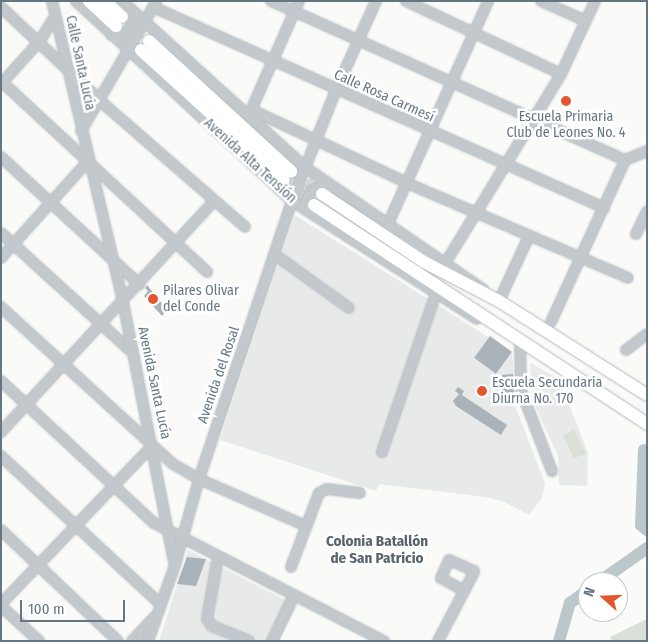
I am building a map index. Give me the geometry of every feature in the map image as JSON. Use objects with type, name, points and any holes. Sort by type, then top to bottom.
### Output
[{"type":"main road","name":"Avenida Alta Tensión","points":[[89,1],[120,22]]},
{"type":"main road","name":"Avenida Alta Tensión","points":[[105,1],[120,22]]},
{"type":"main road","name":"Avenida Alta Tensión","points":[[139,47],[288,175]]},
{"type":"main road","name":"Avenida Alta Tensión","points":[[315,204],[550,327],[647,395]]},
{"type":"main road","name":"Avenida Alta Tensión","points":[[315,204],[494,325],[647,424]]},
{"type":"street","name":"Calle Santa Lucía","points":[[52,1],[81,131]]},
{"type":"street","name":"Avenida Alta Tensión","points":[[76,1],[120,22],[139,47],[292,201],[315,204],[436,293],[480,321],[494,325]]},
{"type":"street","name":"Avenida Alta Tensión","points":[[120,22],[122,1]]},
{"type":"street","points":[[271,1],[625,160]]},
{"type":"street","points":[[299,1],[250,114],[628,278]]},
{"type":"street","name":"Avenida del Rosal","points":[[175,565],[199,479],[292,201],[336,90],[376,1]]},
{"type":"street","points":[[406,1],[561,74]]},
{"type":"street","points":[[388,224],[432,132],[488,1]]},
{"type":"street","points":[[541,1],[586,21]]},
{"type":"street","points":[[446,262],[561,74],[595,1]]},
{"type":"street","points":[[81,131],[139,47],[145,21],[155,4]]},
{"type":"street","name":"Calle Rosa Carmesí","points":[[155,4],[272,61],[604,208]]},
{"type":"street","points":[[1,7],[100,101],[213,202],[245,227]]},
{"type":"street","points":[[55,16],[39,42],[2,82],[207,272]]},
{"type":"street","name":"Avenida Alta Tensión","points":[[120,22],[145,21],[250,114],[305,168],[446,262],[494,298]]},
{"type":"street","name":"Avenida Santa Lucía","points":[[81,131],[123,302],[175,565]]},
{"type":"street","points":[[550,327],[625,160],[647,151]]},
{"type":"street","points":[[1,157],[111,256],[139,284]]},
{"type":"street","points":[[1,258],[88,162]]},
{"type":"street","points":[[315,204],[306,202],[311,191],[322,186],[334,188]]},
{"type":"street","points":[[1,432],[100,324],[123,302],[213,202]]},
{"type":"street","points":[[636,234],[647,211]]},
{"type":"street","points":[[1,233],[133,353]]},
{"type":"street","points":[[494,298],[529,236]]},
{"type":"street","points":[[274,254],[349,308]]},
{"type":"street","points":[[382,452],[436,293]]},
{"type":"street","points":[[1,307],[173,464],[199,479],[306,526]]},
{"type":"street","points":[[626,350],[645,339]]},
{"type":"street","points":[[520,342],[521,390],[552,471]]},
{"type":"street","points":[[1,381],[154,523],[384,641]]},
{"type":"street","points":[[39,641],[1,605],[75,524],[152,446]]},
{"type":"street","points":[[1,456],[160,604]]},
{"type":"street","points":[[291,567],[315,498],[323,490],[360,493]]},
{"type":"street","points":[[1,530],[118,641]]},
{"type":"street","points":[[218,556],[206,614],[212,626],[228,637],[249,641]]},
{"type":"street","points":[[148,641],[155,616],[175,565]]},
{"type":"street","points":[[438,641],[464,591]]},
{"type":"street","points":[[272,641],[294,595]]},
{"type":"street","points":[[132,641],[155,616]]},
{"type":"shaded area","points":[[295,215],[512,352],[516,408],[545,483],[542,498],[529,515],[504,502],[486,497],[379,484],[376,491],[220,440]]},
{"type":"shaded area","points":[[530,363],[559,379],[588,453],[587,486],[559,485],[558,456],[532,399]]},
{"type":"shaded area","points":[[574,429],[586,454],[574,458],[563,436]]},
{"type":"shaded area","points":[[188,550],[297,606],[279,641],[159,641]]},
{"type":"shaded area","points":[[647,619],[647,641],[612,641],[610,637]]},
{"type":"building","name":"Pilares Olivar del Conde","points":[[147,285],[167,310],[162,316],[144,296],[148,291],[145,288]]},
{"type":"building","points":[[490,336],[512,352],[496,374],[474,358]]},
{"type":"building","points":[[513,374],[515,404],[502,403],[502,375]]},
{"type":"building","points":[[458,387],[464,391],[462,395],[507,425],[501,435],[456,406],[453,401],[459,394],[455,391]]},
{"type":"building","points":[[187,557],[206,559],[196,586],[177,584]]},
{"type":"waterway","points":[[644,450],[641,525],[647,530]]},
{"type":"waterway","points":[[613,572],[647,548]]},
{"type":"waterway","points":[[559,641],[570,603],[578,597]]},
{"type":"tunnel","points":[[292,171],[322,194]]},
{"type":"tunnel","points":[[284,180],[314,205]]},
{"type":"place","name":"Escuela Primaria Club de Leones No. 4","points":[[566,101]]},
{"type":"place","name":"Pilares Olivar del Conde","points":[[153,299]]},
{"type":"place","name":"Escuela Secundaria Diurna No. 170","points":[[482,391]]},
{"type":"district","name":"Colonia Batallón de San Patricio","points":[[377,550]]}]
